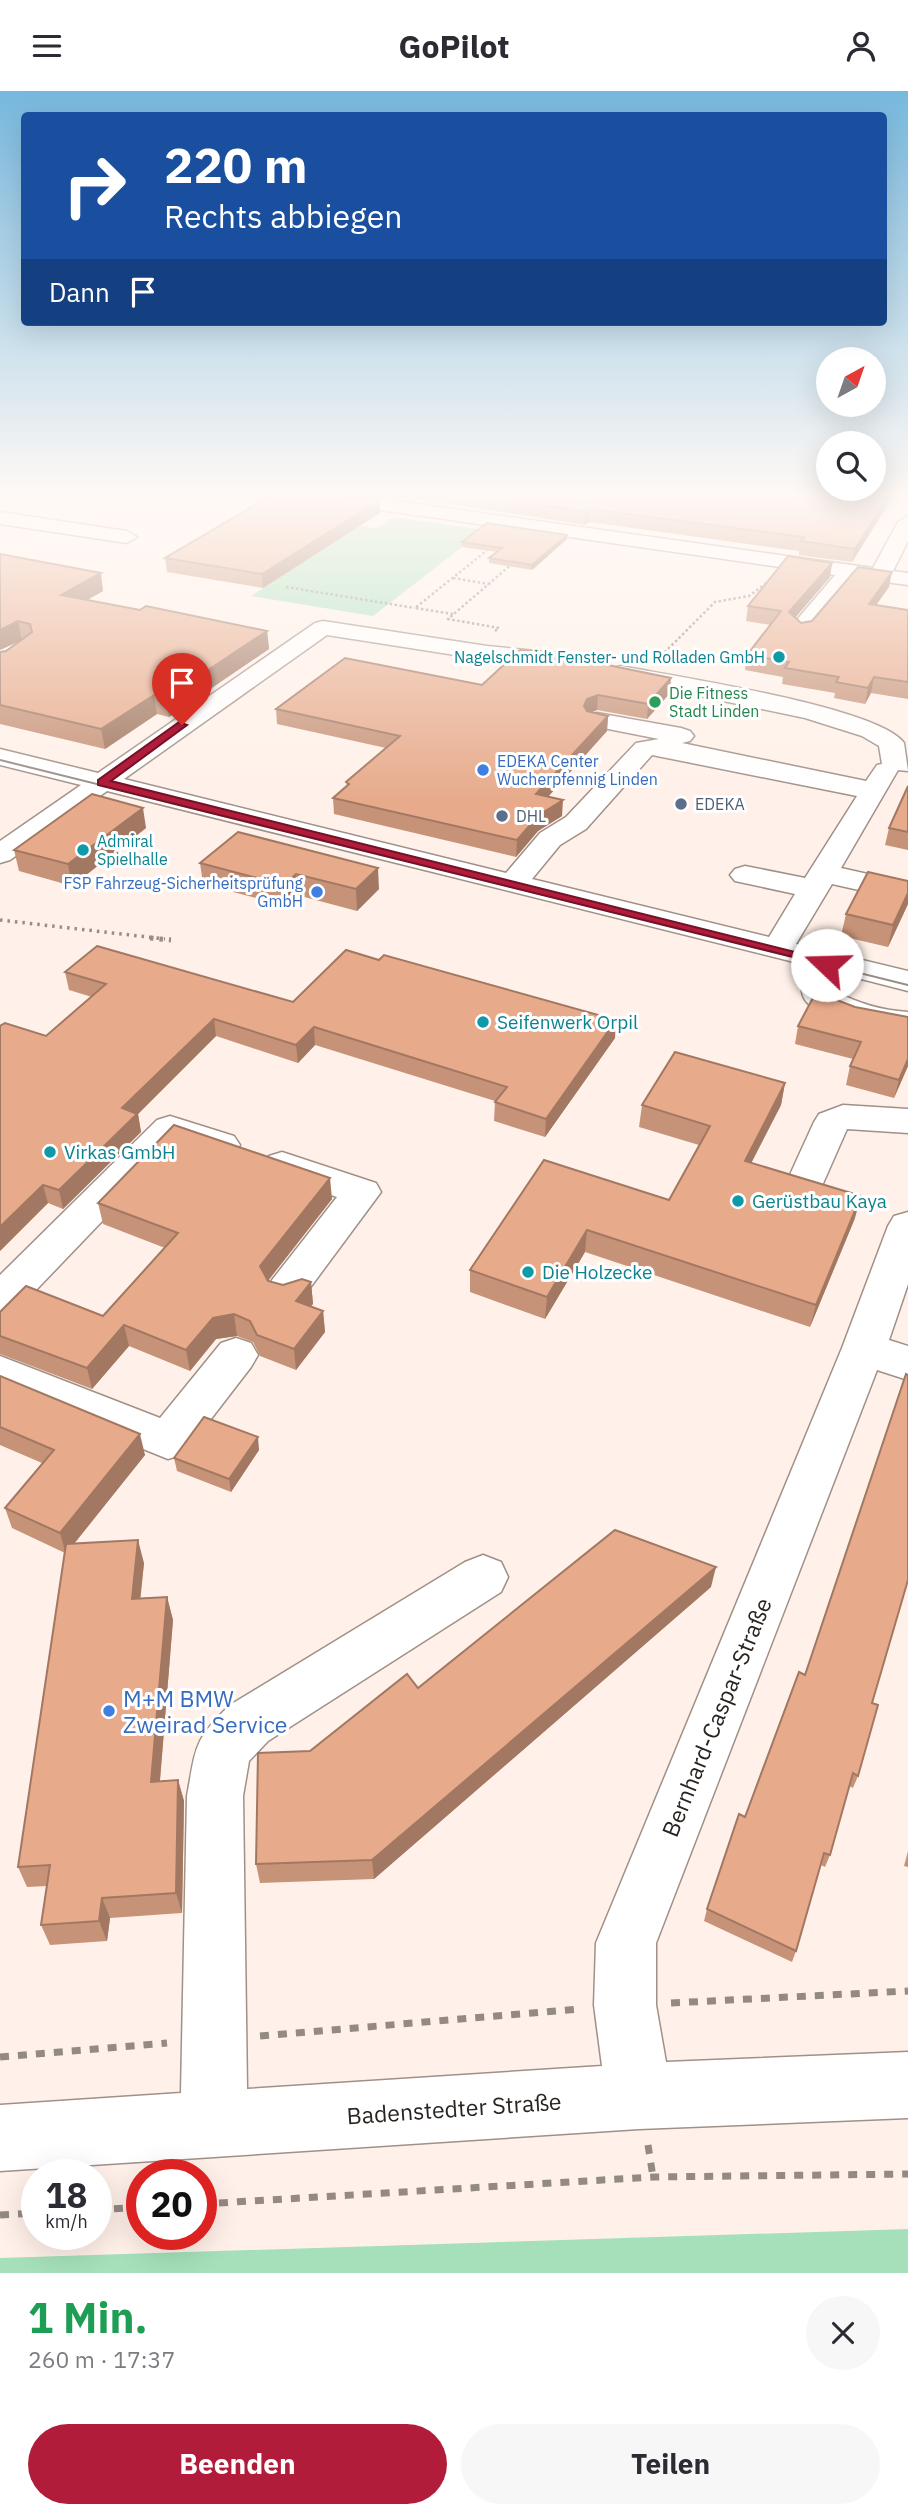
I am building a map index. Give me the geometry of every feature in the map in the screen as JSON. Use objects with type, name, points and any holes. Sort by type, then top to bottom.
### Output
[{"type":"street","points":[[800,629],[830,594]]},
{"type":"street","points":[[0,854],[323,628],[588,666],[811,712],[871,731],[891,743],[889,773],[777,949]]},
{"type":"street","points":[[597,720],[889,773]]},
{"type":"street","points":[[512,884],[550,839],[576,823],[645,748],[662,747],[889,773]]},
{"type":"street","points":[[0,757],[908,981]]},
{"type":"street","points":[[745,875],[908,892]]},
{"type":"street","points":[[828,962],[818,982],[819,996],[845,1010],[888,1022],[908,1022]]},
{"type":"street","points":[[807,1179],[832,1122],[843,1117],[908,1121]]},
{"type":"street","points":[[0,1301],[170,1128],[362,1192],[286,1289]]},
{"type":"street","name":"Bernhard-Caspar-Straße","points":[[639,2096],[625,2005],[626,1943],[886,1355],[908,1226]]},
{"type":"street","points":[[0,1373],[167,1441],[236,1355]]},
{"type":"street","points":[[214,2123],[215,1796],[223,1748],[249,1723],[483,1577]]},
{"type":"street","name":"Badenstedter Straße","points":[[0,2138],[639,2096],[908,2085]]},
{"type":"path","points":[[328,594],[454,615]]},
{"type":"path","points":[[415,608],[433,594]]},
{"type":"path","points":[[478,594],[448,619],[499,628],[489,637]]},
{"type":"path","points":[[667,663],[658,660],[715,602],[752,594]]},
{"type":"path","points":[[0,2057],[625,2005],[908,1991]]},
{"type":"path","points":[[217,2202],[653,2177],[908,2174]]},
{"type":"path","points":[[0,2215],[21,2214]]},
{"type":"green space","points":[[254,594],[402,594],[373,616],[251,596]]},
{"type":"green space","points":[[908,2229],[908,2273],[0,2273],[0,2258]]},
{"type":"building","points":[[0,594],[63,594],[61,595],[140,610],[146,606],[267,631],[166,698],[154,695],[101,729],[0,705],[0,652],[6,651],[32,632],[30,624],[18,621],[0,630]]},
{"type":"building","points":[[758,594],[805,594],[789,612],[801,623],[812,621],[835,594],[876,594],[869,604],[908,610],[908,682],[874,677],[868,688],[836,682],[839,677],[785,668],[789,662],[747,655],[781,611],[748,606]]},
{"type":"building","points":[[520,650],[544,652],[671,678],[648,704],[598,695],[587,699],[584,706],[587,711],[608,716],[536,794],[563,800],[539,815],[517,840],[333,798],[349,784],[346,782],[400,736],[276,709],[345,658],[482,685]]},
{"type":"building","points":[[908,786],[908,832],[889,828]]},
{"type":"building","points":[[92,794],[143,808],[68,864],[14,850]]},
{"type":"building","points":[[238,832],[378,868],[356,889],[296,874],[284,885],[200,863]]},
{"type":"building","points":[[868,872],[908,881],[908,893],[893,925],[846,914]]},
{"type":"building","points":[[97,946],[293,1002],[346,950],[379,960],[384,955],[616,1020],[546,1119],[495,1102],[507,1087],[314,1027],[296,1045],[214,1019],[122,1108],[137,1114],[59,1190],[43,1185],[0,1227],[0,1026],[5,1023],[46,1036],[106,984],[65,972]]},
{"type":"building","points":[[816,992],[855,1007],[908,1017],[908,1059],[899,1080],[850,1066],[861,1042],[798,1026]]},
{"type":"building","points":[[675,1052],[785,1083],[745,1161],[861,1196],[816,1305],[587,1230],[547,1297],[470,1270],[544,1160],[669,1200],[710,1126],[642,1105]]},
{"type":"building","points":[[174,1125],[330,1178],[260,1266],[268,1281],[283,1285],[302,1279],[311,1282],[296,1301],[323,1311],[294,1349],[257,1335],[250,1321],[234,1314],[213,1318],[186,1350],[124,1325],[87,1368],[0,1336],[0,1312],[26,1286],[103,1316],[178,1233],[98,1203]]},
{"type":"building","points":[[906,1374],[908,1580],[872,1703],[878,1705],[858,1776],[853,1773],[830,1855],[824,1853],[796,1951],[707,1909],[739,1814],[745,1817],[799,1672],[805,1675]]},
{"type":"building","points":[[0,1376],[140,1434],[60,1533],[5,1508],[54,1450],[0,1427]]},
{"type":"building","points":[[204,1417],[258,1437],[229,1479],[174,1458]]},
{"type":"building","points":[[615,1530],[716,1567],[372,1860],[256,1864],[258,1753],[310,1751],[407,1674],[418,1688]]},
{"type":"building","name":"M+M BMW Zweirad Service","points":[[138,1540],[132,1599],[167,1597],[151,1782],[178,1780],[176,1893],[102,1898],[99,1921],[41,1925],[50,1865],[18,1867],[66,1544]]},
{"type":"tram line","points":[[0,760],[908,985]]},
{"type":"railway","points":[[0,920],[165,939]]},
{"type":"railway","points":[[150,938],[171,940]]},
{"type":"place","name":"Nagelschmidt Fenster- und Rolladen GmbH","points":[[779,657]]},
{"type":"place","name":"Die Fitness Stadt Linden","points":[[655,702]]},
{"type":"place","name":"EDEKA Center Wucherpfennig Linden","points":[[483,770]]},
{"type":"place","name":"EDEKA","points":[[681,804]]},
{"type":"place","name":"DHL","points":[[502,816]]},
{"type":"place","name":"Admiral Spielhalle","points":[[83,850]]},
{"type":"place","name":"FSP Fahrzeug-Sicherheitsprüfung GmbH","points":[[317,892]]},
{"type":"place","name":"Seifenwerk Orpil","points":[[483,1022]]},
{"type":"place","name":"Virkas GmbH","points":[[50,1152]]},
{"type":"place","name":"Gerüstbau Kaya","points":[[738,1201]]},
{"type":"place","name":"Die Holzecke","points":[[528,1272]]},
{"type":"place","name":"M+M BMW Zweirad Service","points":[[109,1711]]},
{"type":"route","points":[[182,725],[102,782],[828,962],[827,965]]}]
